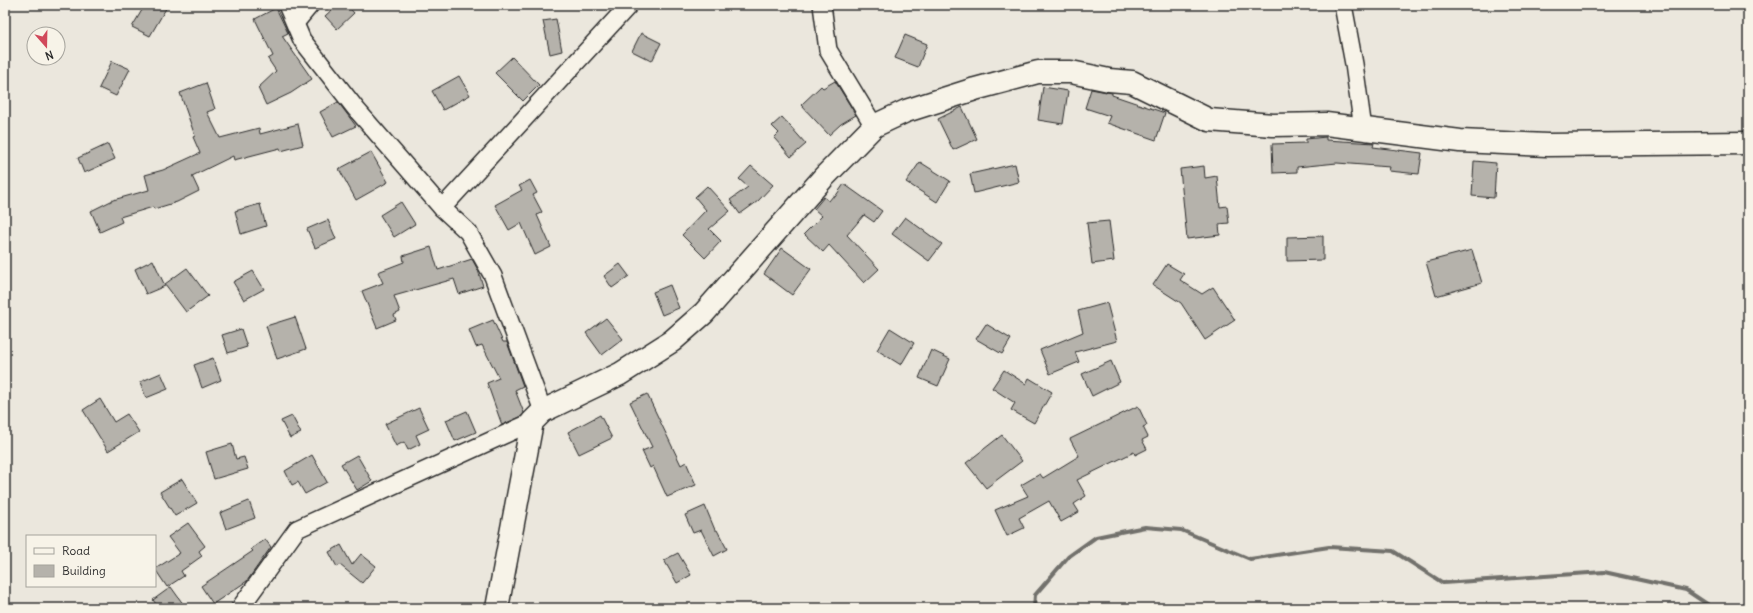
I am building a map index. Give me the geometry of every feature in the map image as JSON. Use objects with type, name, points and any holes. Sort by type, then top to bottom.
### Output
[{"type":"street","points":[[286,5],[302,40],[356,109],[442,208],[468,232],[493,276],[537,417],[497,608]]},
{"type":"street","points":[[295,23],[310,5]]},
{"type":"street","points":[[442,208],[629,5]]},
{"type":"street","points":[[822,5],[828,50],[874,126]]},
{"type":"street","points":[[1343,5],[1354,64],[1363,129]]},
{"type":"street","points":[[240,608],[297,529],[537,417],[620,374],[672,342],[704,313],[824,177],[874,126],[906,111],[1038,72],[1071,72],[1109,80],[1132,82],[1209,120],[1273,125],[1326,124],[1460,141],[1547,144],[1748,143]]},
{"type":"building","points":[[145,5],[168,5],[150,36],[132,27]]},
{"type":"building","points":[[337,5],[347,5],[354,13],[337,29],[325,16]]},
{"type":"building","points":[[276,8],[288,33],[282,36],[312,79],[291,93],[266,105],[258,88],[276,71],[268,59],[273,56],[255,19]]},
{"type":"building","points":[[556,19],[562,51],[550,54],[543,21]]},
{"type":"building","points":[[641,33],[661,43],[652,61],[632,51]]},
{"type":"building","points":[[905,35],[927,44],[918,67],[895,58]]},
{"type":"building","points":[[512,57],[539,85],[523,101],[495,73]]},
{"type":"building","points":[[112,61],[130,69],[116,96],[99,88]]},
{"type":"building","points":[[459,76],[470,95],[443,110],[432,91]]},
{"type":"building","points":[[835,81],[856,115],[841,124],[829,135],[801,105],[821,86],[823,88]]},
{"type":"building","points":[[206,83],[215,109],[207,112],[220,138],[259,128],[260,134],[298,124],[303,145],[281,151],[280,148],[234,160],[233,156],[192,176],[199,191],[177,202],[154,209],[153,207],[120,217],[122,222],[100,232],[91,211],[113,200],[149,190],[145,175],[163,170],[200,153],[193,137],[195,136],[180,93]]},
{"type":"building","points":[[1043,87],[1068,91],[1063,124],[1038,120]]},
{"type":"building","points":[[1091,89],[1112,93],[1112,95],[1165,113],[1156,140],[1107,123],[1110,116],[1085,108]]},
{"type":"building","points":[[338,102],[356,126],[333,137],[320,112]]},
{"type":"building","points":[[962,107],[977,139],[953,150],[938,119]]},
{"type":"building","points":[[782,117],[806,144],[791,157],[774,138],[779,133],[772,126]]},
{"type":"building","points":[[1326,137],[1326,140],[1374,143],[1373,147],[1422,153],[1419,174],[1389,171],[1390,167],[1337,163],[1297,167],[1297,172],[1273,173],[1272,144],[1306,143],[1306,139]]},
{"type":"building","points":[[108,144],[115,159],[84,173],[78,158]]},
{"type":"building","points":[[371,152],[388,182],[356,200],[339,169]]},
{"type":"building","points":[[1474,161],[1496,163],[1494,198],[1472,196]]},
{"type":"building","points":[[920,162],[950,181],[937,202],[906,182]]},
{"type":"building","points":[[1015,164],[1019,182],[974,193],[970,174]]},
{"type":"building","points":[[751,166],[773,185],[758,201],[740,214],[730,200],[748,187],[739,179]]},
{"type":"building","points":[[1204,166],[1205,178],[1217,176],[1220,207],[1227,206],[1229,223],[1219,224],[1220,235],[1187,239],[1180,169]]},
{"type":"building","points":[[530,180],[537,193],[533,195],[542,212],[537,215],[551,247],[535,255],[521,223],[509,230],[495,205],[522,190],[519,186]]},
{"type":"building","points":[[844,184],[882,211],[874,222],[864,215],[847,235],[879,269],[864,283],[829,245],[823,252],[804,234],[822,216],[814,209],[824,197],[829,201],[833,196],[835,197]]},
{"type":"building","points":[[707,186],[730,211],[709,229],[721,241],[705,258],[682,235],[706,210],[695,197]]},
{"type":"building","points":[[401,202],[415,224],[394,237],[380,215]]},
{"type":"building","points":[[260,204],[266,226],[241,234],[235,211]]},
{"type":"building","points":[[905,217],[942,244],[929,261],[892,234]]},
{"type":"building","points":[[328,220],[336,239],[315,248],[307,229]]},
{"type":"building","points":[[1109,221],[1114,261],[1092,264],[1087,223]]},
{"type":"building","points":[[1323,236],[1323,260],[1287,261],[1287,237]]},
{"type":"building","points":[[431,247],[438,270],[472,259],[478,270],[483,286],[459,294],[454,279],[394,296],[400,312],[394,315],[396,320],[377,328],[362,291],[383,283],[378,272],[404,262],[403,256]]},
{"type":"building","points":[[782,248],[811,269],[792,295],[764,274]]},
{"type":"building","points":[[1472,250],[1482,283],[1436,296],[1426,262]]},
{"type":"building","points":[[153,260],[165,286],[146,294],[135,269]]},
{"type":"building","points":[[620,264],[629,276],[612,288],[604,276]]},
{"type":"building","points":[[1167,264],[1184,274],[1180,280],[1202,294],[1213,287],[1235,320],[1205,340],[1181,303],[1153,285]]},
{"type":"building","points":[[187,268],[208,296],[186,312],[165,284]]},
{"type":"building","points":[[253,271],[264,289],[244,300],[233,282]]},
{"type":"building","points":[[670,285],[679,308],[662,315],[653,292]]},
{"type":"building","points":[[1107,303],[1117,341],[1075,352],[1079,362],[1050,374],[1040,350],[1083,332],[1078,311]]},
{"type":"building","points":[[295,317],[306,349],[277,359],[266,326]]},
{"type":"building","points":[[606,318],[623,339],[602,355],[586,333]]},
{"type":"building","points":[[493,320],[503,342],[507,342],[523,386],[515,390],[524,413],[522,416],[502,425],[487,383],[499,378],[482,345],[476,347],[469,330]]},
{"type":"building","points":[[986,324],[1011,339],[1002,354],[976,339]]},
{"type":"building","points":[[890,328],[914,343],[901,365],[877,350]]},
{"type":"building","points":[[241,329],[247,347],[228,353],[222,335]]},
{"type":"building","points":[[931,350],[950,359],[938,386],[919,378]]},
{"type":"building","points":[[213,358],[221,380],[202,388],[194,365]]},
{"type":"building","points":[[1111,361],[1120,382],[1092,396],[1082,374]]},
{"type":"building","points":[[1004,370],[1026,384],[1029,378],[1052,392],[1034,423],[1011,410],[1015,403],[992,388]]},
{"type":"building","points":[[161,373],[168,389],[146,398],[140,382]]},
{"type":"building","points":[[647,394],[681,465],[686,462],[696,485],[667,497],[653,466],[650,468],[642,451],[652,447],[630,402]]},
{"type":"building","points":[[100,399],[114,422],[127,414],[139,432],[108,451],[83,410]]},
{"type":"building","points":[[1138,406],[1147,425],[1143,427],[1148,437],[1142,440],[1147,449],[1135,455],[1134,452],[1077,480],[1086,496],[1074,504],[1079,512],[1061,522],[1049,501],[1019,518],[1024,528],[1007,536],[995,510],[1028,496],[1021,485],[1040,474],[1043,478],[1079,456],[1070,439]]},
{"type":"building","points":[[419,408],[429,429],[416,435],[420,444],[408,450],[404,442],[396,446],[385,424]]},
{"type":"building","points":[[467,411],[476,432],[455,441],[446,420]]},
{"type":"building","points":[[600,415],[612,438],[579,454],[568,432]]},
{"type":"building","points":[[292,416],[301,433],[290,438],[281,421]]},
{"type":"building","points":[[1002,435],[1022,461],[986,488],[966,463]]},
{"type":"building","points":[[232,444],[236,459],[244,457],[248,469],[214,479],[206,452]]},
{"type":"building","points":[[312,455],[327,482],[305,494],[298,482],[292,485],[285,471]]},
{"type":"building","points":[[357,455],[372,481],[357,490],[341,464]]},
{"type":"building","points":[[182,479],[197,503],[175,516],[160,492]]},
{"type":"building","points":[[249,501],[255,518],[226,529],[220,513]]},
{"type":"building","points":[[705,506],[715,530],[717,530],[727,549],[714,556],[701,530],[693,533],[685,515]]},
{"type":"building","points":[[188,523],[205,546],[199,551],[202,556],[181,571],[184,576],[167,587],[156,568],[180,553],[168,537]]},
{"type":"building","points":[[265,539],[271,547],[247,581],[213,604],[201,586],[253,551],[251,549]]},
{"type":"building","points":[[341,545],[352,565],[361,554],[376,566],[362,583],[340,565],[337,567],[329,552]]},
{"type":"building","points":[[678,553],[691,575],[677,583],[664,560]]},
{"type":"building","points":[[171,587],[186,608],[159,608],[153,600]]},
{"type":"waterway","points":[[1034,608],[1035,595],[1068,557],[1096,537],[1145,527],[1181,530],[1250,559],[1329,547],[1393,551],[1443,583],[1604,572],[1686,590],[1713,608]]}]
